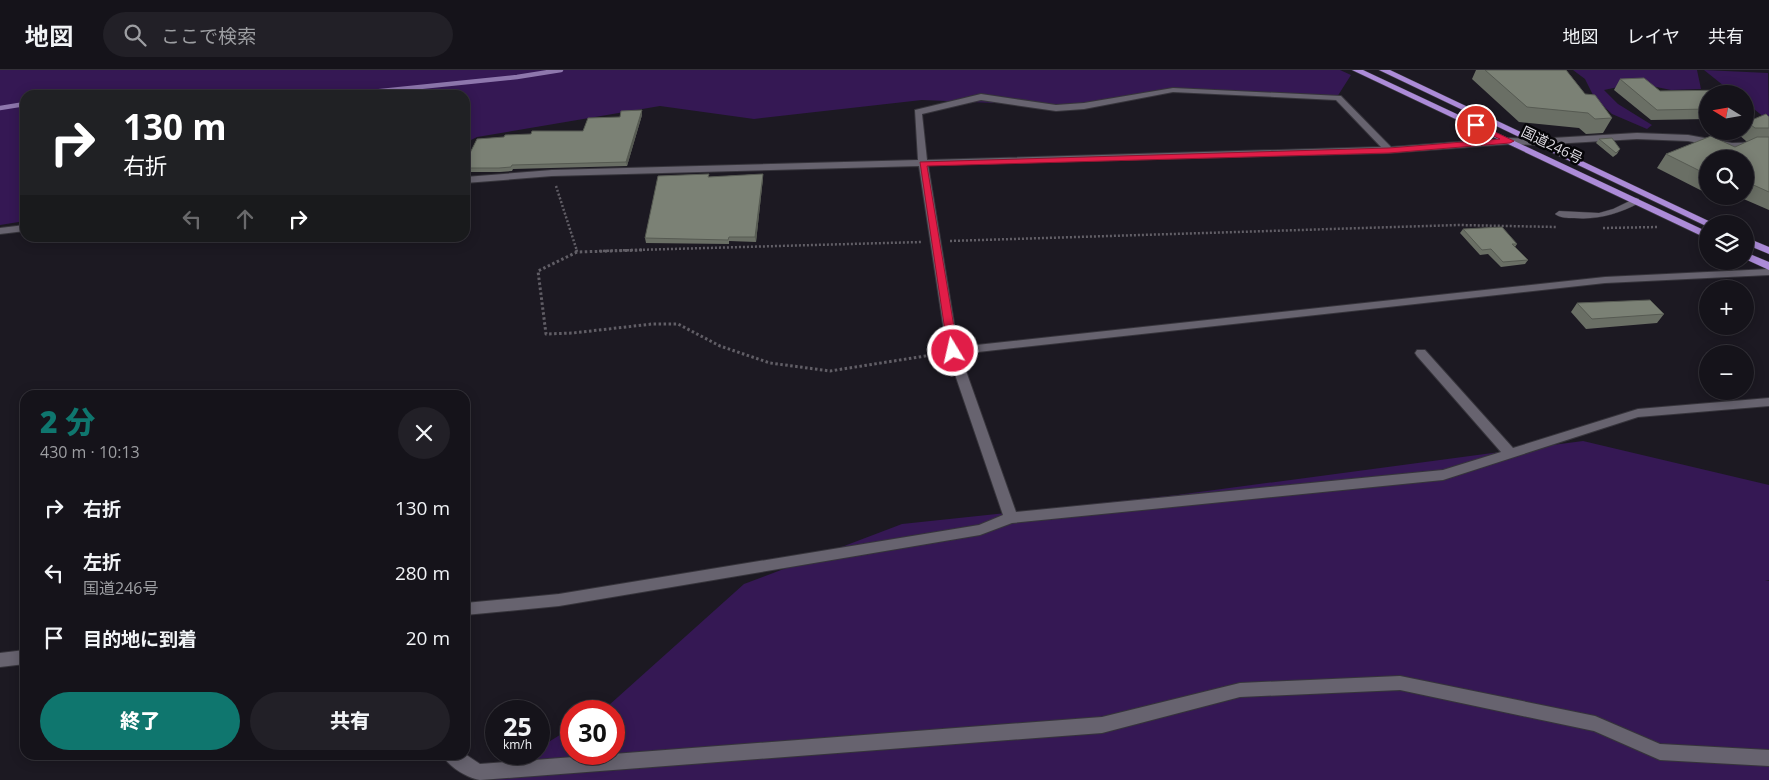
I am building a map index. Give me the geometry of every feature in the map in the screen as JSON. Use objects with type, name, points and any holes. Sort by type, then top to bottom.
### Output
[{"type":"highway","name":"国道246号","points":[[1356,70],[1699,231]]},
{"type":"highway","name":"国道246号","points":[[1383,70],[1699,219]]},
{"type":"highway","points":[[1754,244],[1769,250]]},
{"type":"highway","points":[[1754,260],[1769,267]]},
{"type":"street","points":[[1011,518],[953,351],[923,164],[918,112],[981,97],[1056,108],[1084,106],[1179,90],[1338,98],[1389,150]]},
{"type":"street","points":[[470,180],[552,173],[1389,150],[1510,141],[1536,142],[1655,136],[1688,138],[1732,146],[1769,144]]},
{"type":"street","points":[[0,231],[20,229]]},
{"type":"street","points":[[953,351],[1605,280],[1769,272]]},
{"type":"street","points":[[1421,353],[1510,453]]},
{"type":"street","points":[[470,609],[560,600],[970,532],[1011,518],[1443,475],[1638,414],[1769,402]]},
{"type":"street","points":[[0,660],[20,658]]},
{"type":"street","points":[[459,760],[478,772],[1102,725],[1240,690],[1400,683],[1594,724],[1660,752],[1769,758]]},
{"type":"lane","points":[[1559,214],[1589,218],[1613,214],[1636,201]]},
{"type":"path","points":[[552,173],[577,252]]},
{"type":"path","points":[[953,351],[830,371],[770,363],[720,346],[678,324],[652,324],[573,333],[546,334],[538,271],[577,252],[1459,225],[1564,227]]},
{"type":"path","points":[[1603,228],[1689,226]]},
{"type":"shaded area","points":[[0,70],[1340,70],[1351,75],[1337,97],[1185,90],[1065,106],[922,100],[754,119],[660,106],[477,137],[470,140],[470,90],[20,90],[20,222],[0,225]]},
{"type":"shaded area","points":[[1573,70],[1697,70],[1700,85],[1699,89],[1671,90],[1637,83],[1604,90],[1618,104],[1652,125],[1647,129],[1612,114],[1594,97],[1585,79]]},
{"type":"shaded area","points":[[1704,70],[1768,73],[1769,121],[1754,109],[1754,85],[1723,85]]},
{"type":"shaded area","points":[[1583,441],[1769,485],[1769,580],[1765,580],[1769,581],[1769,780],[484,780],[509,765],[550,765],[550,741],[560,735],[560,765],[625,765],[625,700],[615,700],[744,584],[902,524],[1177,495]]},
{"type":"building","points":[[1485,70],[1566,70],[1585,94],[1595,95],[1612,118],[1595,119],[1588,113],[1527,107]]},
{"type":"building","points":[[1644,78],[1660,91],[1699,90],[1699,109],[1657,110],[1620,79]]},
{"type":"building","points":[[642,110],[626,162],[470,168],[470,153],[477,139],[531,134],[532,131],[583,131],[588,118],[620,117],[621,111]]},
{"type":"building","points":[[1766,114],[1769,117],[1769,128],[1755,128],[1754,119]]},
{"type":"building","points":[[1757,137],[1769,137],[1769,192],[1754,185],[1754,150],[1699,150],[1699,170],[1666,154],[1701,140],[1720,140],[1735,147]]},
{"type":"building","points":[[1612,138],[1620,149],[1616,153],[1599,139]]},
{"type":"building","points":[[709,174],[708,177],[763,174],[755,237],[729,237],[728,240],[645,238],[658,176]]},
{"type":"building","points":[[1502,227],[1517,244],[1512,244],[1528,260],[1503,262],[1491,249],[1482,250],[1463,229]]},
{"type":"building","points":[[1650,300],[1664,314],[1592,319],[1577,303]]},
{"type":"waterway","points":[[391,90],[517,77],[561,70]]},
{"type":"waterway","points":[[0,108],[20,105]]},
{"type":"route","points":[[953,351],[923,164],[1389,150],[1510,141],[1476,125]]}]
